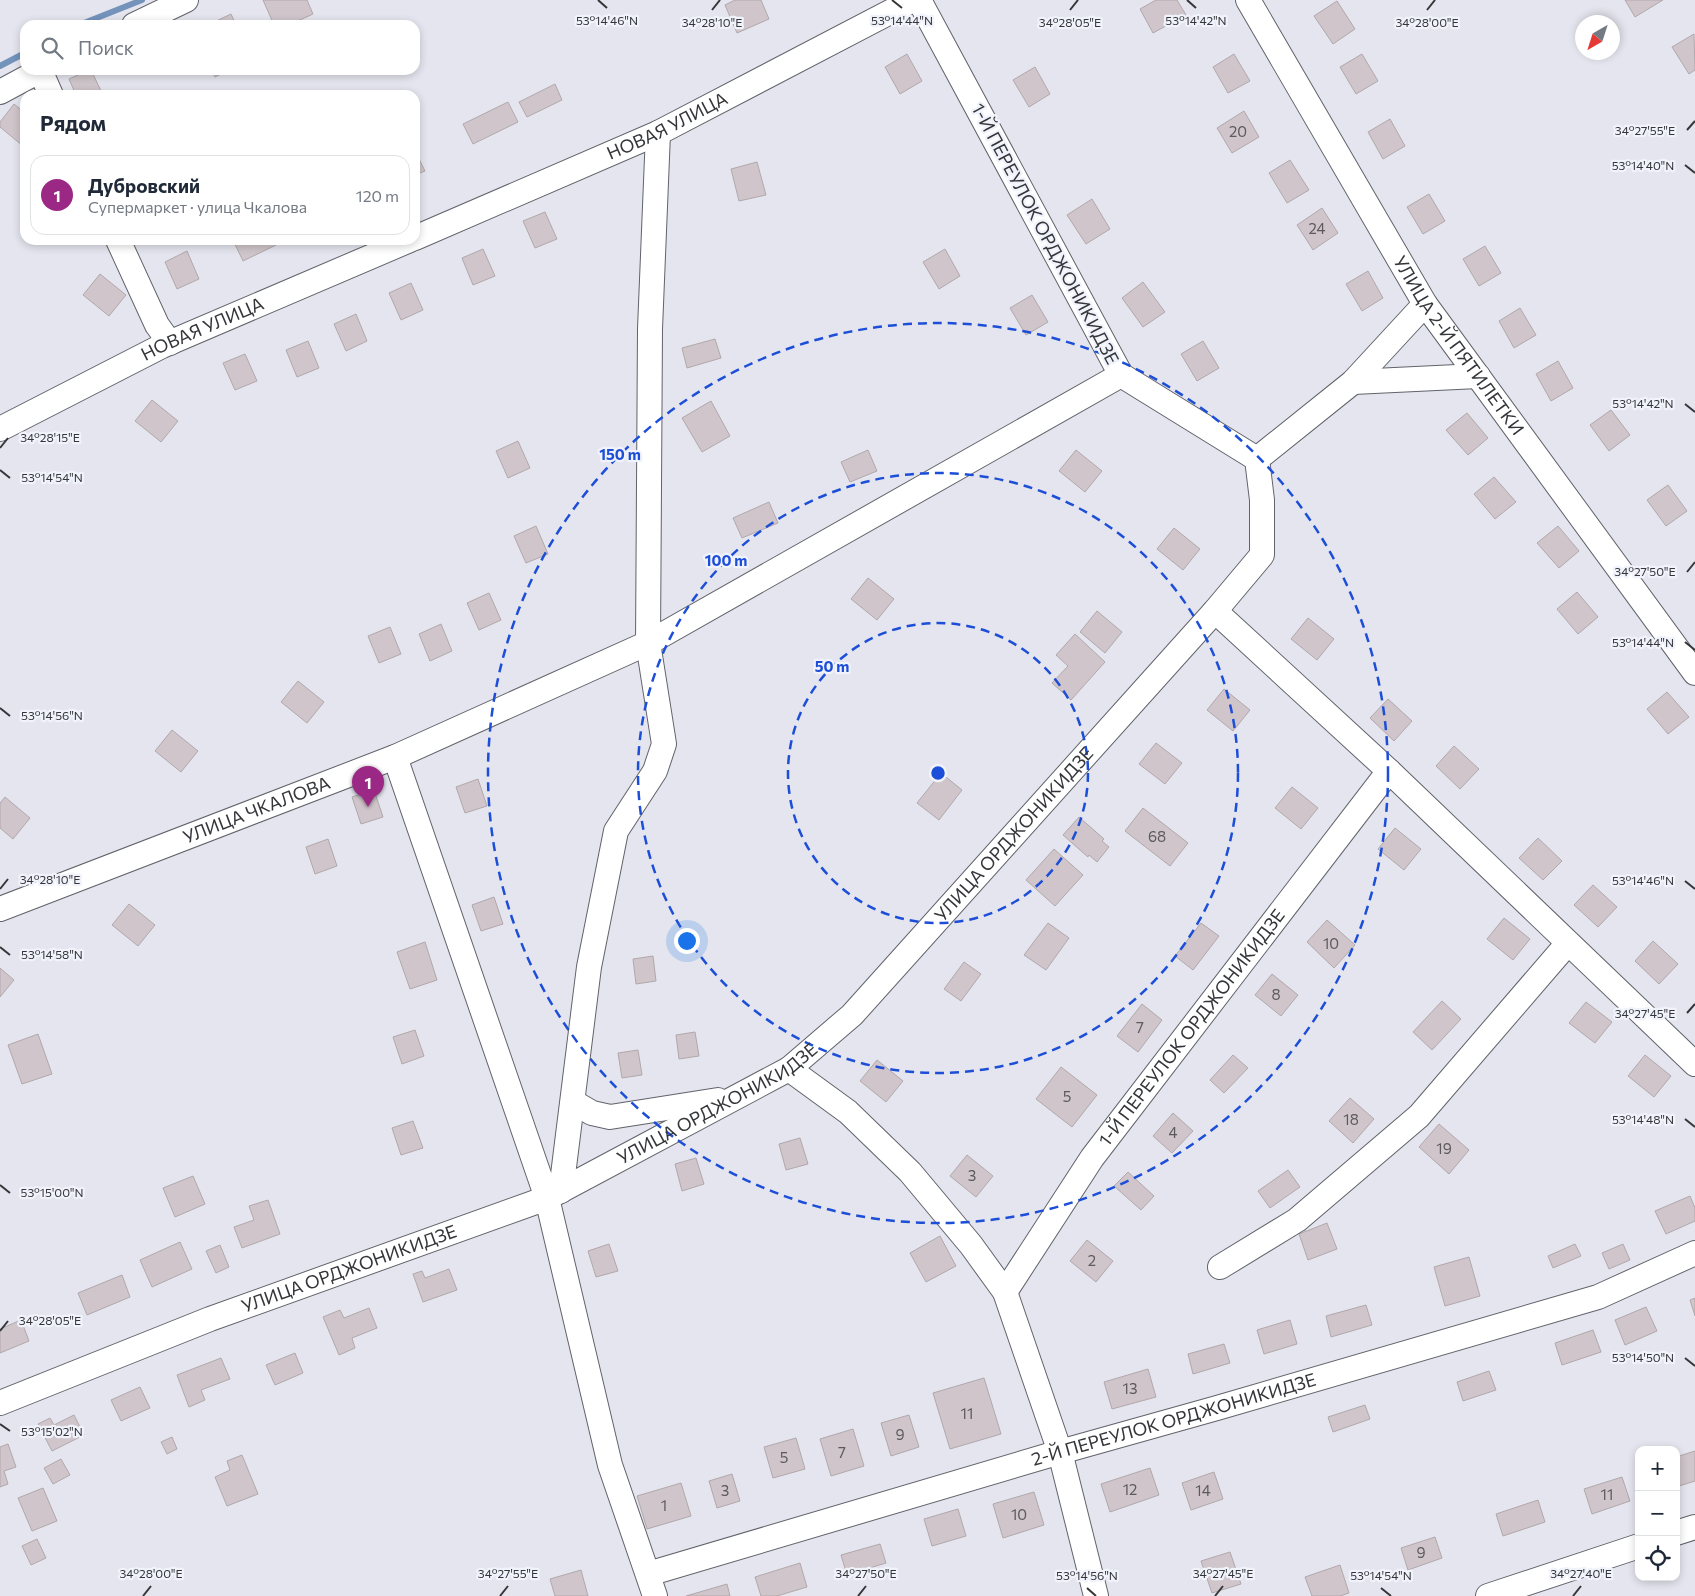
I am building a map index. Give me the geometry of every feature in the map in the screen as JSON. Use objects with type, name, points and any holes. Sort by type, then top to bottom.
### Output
[{"type":"street","points":[[144,20],[186,0]]},
{"type":"street","name":"НОВАЯ УЛИЦА","points":[[420,236],[658,133],[912,0]]},
{"type":"street","name":"1-Й ПЕРЕУЛОК ОРДЖОНИКИДЗЕ","points":[[919,0],[1121,375],[1257,459]]},
{"type":"street","name":"УЛИЦА 2-Й ПЯТИЛЕТКИ","points":[[1248,0],[1426,304],[1695,673]]},
{"type":"street","points":[[0,92],[31,75]]},
{"type":"street","points":[[42,75],[49,90]]},
{"type":"street","points":[[554,1194],[572,1102],[589,967],[616,831],[655,771],[664,744],[648,643],[650,329],[658,133]]},
{"type":"street","points":[[120,245],[157,325],[170,343]]},
{"type":"street","name":"НОВАЯ УЛИЦА","points":[[0,429],[170,343],[398,245]]},
{"type":"street","points":[[1257,459],[1353,382],[1426,304]]},
{"type":"street","name":"УЛИЦА ЧКАЛОВА","points":[[0,909],[395,757],[648,643],[1121,375]]},
{"type":"street","points":[[1353,382],[1478,376]]},
{"type":"street","name":"УЛИЦА ОРДЖОНИКИДЗЕ","points":[[0,1403],[210,1319],[554,1194],[789,1069],[852,1015],[1215,611],[1262,556],[1262,500],[1257,459]]},
{"type":"street","points":[[1215,611],[1389,771],[1695,1064]]},
{"type":"street","points":[[395,757],[554,1194],[610,1465],[651,1585]]},
{"type":"street","name":"1-Й ПЕРЕУЛОК ОРДЖОНИКИДЗЕ","points":[[1005,1292],[1092,1158],[1389,771]]},
{"type":"street","points":[[1220,1267],[1297,1220],[1419,1116],[1568,943]]},
{"type":"street","points":[[789,1069],[848,1112],[910,1172],[971,1244],[1005,1292],[1060,1452],[1096,1596]]},
{"type":"street","points":[[572,1102],[592,1113],[610,1117],[737,1097]]},
{"type":"street","name":"2-Й ПЕРЕУЛОК ОРДЖОНИКИДЗЕ","points":[[651,1585],[1060,1452],[1598,1297],[1695,1253]]},
{"type":"street","points":[[1680,1532],[1695,1527]]},
{"type":"street","points":[[1488,1596],[1635,1547]]},
{"type":"building","points":[[263,0],[307,0],[313,14],[300,20],[272,20]]},
{"type":"building","points":[[735,0],[761,0],[769,19],[737,33],[725,5]]},
{"type":"building","points":[[1156,0],[1177,0],[1186,15],[1153,33],[1140,9]]},
{"type":"building","points":[[1625,0],[1663,0],[1635,17]]},
{"type":"building","points":[[1337,1],[1355,29],[1333,44],[1314,16]]},
{"type":"building","points":[[231,14],[234,20],[218,20]]},
{"type":"building","points":[[1694,34],[1695,70],[1689,74],[1672,47]]},
{"type":"building","points":[[907,54],[922,81],[900,94],[885,67]]},
{"type":"building","points":[[1234,54],[1250,81],[1228,93],[1213,67]]},
{"type":"building","points":[[1362,54],[1378,81],[1356,94],[1340,67]]},
{"type":"building","points":[[1035,67],[1050,94],[1029,107],[1013,80]]},
{"type":"building","points":[[78,75],[93,75],[101,90],[74,90],[69,79]]},
{"type":"building","points":[[555,84],[562,100],[527,117],[519,102]]},
{"type":"building","points":[[508,102],[518,122],[473,144],[463,124]]},
{"type":"building","points":[[14,104],[20,109],[20,144],[0,127],[0,122]]},
{"type":"building","points":[[1244,111],[1259,137],[1232,153],[1217,128]]},
{"type":"building","points":[[1390,119],[1405,146],[1383,159],[1368,132]]},
{"type":"building","points":[[1290,160],[1309,190],[1287,203],[1269,173]]},
{"type":"building","points":[[420,161],[425,171],[420,173]]},
{"type":"building","points":[[757,162],[766,195],[739,201],[731,169]]},
{"type":"building","points":[[1429,194],[1445,221],[1423,234],[1407,207]]},
{"type":"building","points":[[1092,199],[1110,229],[1086,244],[1067,215]]},
{"type":"building","points":[[1322,208],[1338,233],[1313,250],[1297,225]]},
{"type":"building","points":[[545,212],[557,239],[535,248],[523,221]]},
{"type":"building","points":[[235,245],[276,245],[243,261]]},
{"type":"building","points":[[1485,246],[1501,273],[1479,286],[1463,259]]},
{"type":"building","points":[[483,249],[495,276],[473,285],[462,258]]},
{"type":"building","points":[[945,249],[960,276],[939,289],[923,262]]},
{"type":"building","points":[[187,251],[199,279],[177,289],[165,262]]},
{"type":"building","points":[[1368,271],[1383,298],[1362,311],[1346,284]]},
{"type":"building","points":[[100,274],[126,295],[109,316],[83,295]]},
{"type":"building","points":[[1143,282],[1165,312],[1143,327],[1122,298]]},
{"type":"building","points":[[411,283],[423,310],[401,320],[389,293]]},
{"type":"building","points":[[1032,295],[1048,322],[1026,335],[1010,308]]},
{"type":"building","points":[[1520,308],[1536,335],[1514,348],[1499,321]]},
{"type":"building","points":[[356,314],[367,341],[346,351],[334,324]]},
{"type":"building","points":[[715,339],[721,358],[687,368],[682,348]]},
{"type":"building","points":[[308,341],[319,368],[297,377],[286,350]]},
{"type":"building","points":[[1203,341],[1219,368],[1197,381],[1181,354]]},
{"type":"building","points":[[245,354],[257,381],[235,390],[223,363]]},
{"type":"building","points":[[1558,361],[1573,388],[1551,401],[1536,374]]},
{"type":"building","points":[[152,400],[178,421],[161,442],[135,421]]},
{"type":"building","points":[[711,401],[730,436],[702,452],[682,418]]},
{"type":"building","points":[[1611,410],[1630,435],[1609,451],[1590,425]]},
{"type":"building","points":[[1467,413],[1488,438],[1468,455],[1446,430]]},
{"type":"building","points":[[518,441],[530,468],[508,478],[496,451]]},
{"type":"building","points":[[868,450],[877,471],[850,482],[841,462]]},
{"type":"building","points":[[1076,450],[1102,471],[1085,492],[1059,471]]},
{"type":"building","points":[[1494,477],[1516,502],[1495,519],[1474,494]]},
{"type":"building","points":[[1668,485],[1687,511],[1666,526],[1647,500]]},
{"type":"building","points":[[769,502],[778,523],[742,538],[733,518]]},
{"type":"building","points":[[536,526],[548,554],[526,563],[514,536]]},
{"type":"building","points":[[1558,526],[1579,551],[1559,568],[1537,543]]},
{"type":"building","points":[[1174,528],[1200,549],[1183,570],[1157,549]]},
{"type":"building","points":[[868,578],[894,599],[877,620],[851,599]]},
{"type":"building","points":[[1577,592],[1598,617],[1578,634],[1557,609]]},
{"type":"building","points":[[489,593],[501,620],[479,630],[467,603]]},
{"type":"building","points":[[1097,611],[1122,632],[1105,653],[1080,632]]},
{"type":"building","points":[[1308,618],[1334,639],[1317,660],[1291,639]]},
{"type":"building","points":[[441,624],[452,651],[430,661],[419,634]]},
{"type":"building","points":[[390,627],[401,654],[379,663],[368,636]]},
{"type":"building","points":[[1075,634],[1105,662],[1071,700],[1052,683],[1068,666],[1056,655]]},
{"type":"building","points":[[298,681],[324,702],[307,723],[281,702]]},
{"type":"building","points":[[1224,689],[1250,710],[1233,731],[1207,710]]},
{"type":"building","points":[[1667,692],[1689,717],[1668,734],[1647,709]]},
{"type":"building","points":[[1388,699],[1412,721],[1394,741],[1370,718]]},
{"type":"building","points":[[172,730],[198,751],[181,772],[155,751]]},
{"type":"building","points":[[1156,743],[1182,763],[1165,784],[1139,764]]},
{"type":"building","points":[[1454,746],[1479,769],[1460,789],[1436,766]]},
{"type":"building","points":[[941,773],[962,790],[939,820],[917,803]]},
{"type":"building","points":[[478,779],[487,806],[465,813],[456,787]]},
{"type":"building","points":[[1292,787],[1318,808],[1301,829],[1275,808]]},
{"type":"building","points":[[374,790],[383,817],[361,824],[352,797]]},
{"type":"building","points":[[5,797],[30,818],[13,839],[0,828],[0,803]]},
{"type":"building","points":[[1143,808],[1188,843],[1170,866],[1125,831]]},
{"type":"building","points":[[1079,817],[1104,839],[1102,841],[1109,847],[1097,862],[1089,855],[1088,857],[1063,835]]},
{"type":"building","points":[[1395,828],[1421,849],[1404,870],[1378,849]]},
{"type":"building","points":[[1538,838],[1562,861],[1543,880],[1519,858]]},
{"type":"building","points":[[328,839],[337,866],[315,874],[306,847]]},
{"type":"building","points":[[1054,849],[1083,875],[1055,906],[1026,880]]},
{"type":"building","points":[[1593,885],[1617,907],[1598,927],[1574,905]]},
{"type":"building","points":[[494,897],[503,924],[481,931],[472,905]]},
{"type":"building","points":[[129,904],[155,925],[138,946],[112,925]]},
{"type":"building","points":[[1504,918],[1530,939],[1513,960],[1487,939]]},
{"type":"building","points":[[1327,920],[1355,945],[1334,968],[1307,942]]},
{"type":"building","points":[[1048,923],[1069,938],[1046,970],[1024,955]]},
{"type":"building","points":[[1201,923],[1219,936],[1193,970],[1175,956]]},
{"type":"building","points":[[1653,941],[1678,964],[1659,984],[1635,961]]},
{"type":"building","points":[[425,942],[437,980],[410,989],[397,952]]},
{"type":"building","points":[[653,956],[656,981],[636,984],[633,959]]},
{"type":"building","points":[[964,962],[981,974],[961,1001],[944,989]]},
{"type":"building","points":[[0,968],[14,980],[0,997]]},
{"type":"building","points":[[1272,974],[1298,995],[1281,1016],[1255,995]]},
{"type":"building","points":[[1442,1001],[1461,1019],[1432,1050],[1413,1032]]},
{"type":"building","points":[[1586,1002],[1612,1022],[1595,1043],[1569,1023]]},
{"type":"building","points":[[1142,1004],[1162,1020],[1138,1052],[1117,1036]]},
{"type":"building","points":[[415,1030],[424,1056],[402,1064],[393,1037]]},
{"type":"building","points":[[695,1032],[699,1056],[679,1059],[676,1035]]},
{"type":"building","points":[[38,1034],[52,1074],[22,1084],[8,1045]]},
{"type":"building","points":[[638,1050],[642,1075],[622,1078],[618,1053]]},
{"type":"building","points":[[1233,1055],[1248,1068],[1224,1093],[1210,1080]]},
{"type":"building","points":[[1645,1055],[1671,1076],[1654,1097],[1628,1076]]},
{"type":"building","points":[[877,1060],[903,1081],[886,1102],[860,1081]]},
{"type":"building","points":[[1061,1067],[1097,1095],[1072,1127],[1036,1099]]},
{"type":"building","points":[[1350,1098],[1374,1119],[1353,1143],[1329,1121]]},
{"type":"building","points":[[1173,1113],[1193,1131],[1172,1153],[1153,1136]]},
{"type":"building","points":[[413,1121],[423,1148],[401,1155],[392,1128]]},
{"type":"building","points":[[1439,1124],[1469,1150],[1449,1174],[1419,1147]]},
{"type":"building","points":[[800,1138],[808,1164],[786,1170],[779,1144]]},
{"type":"building","points":[[967,1155],[993,1176],[976,1197],[950,1176]]},
{"type":"building","points":[[696,1158],[704,1184],[682,1191],[675,1164]]},
{"type":"building","points":[[1288,1170],[1300,1187],[1270,1208],[1258,1191]]},
{"type":"building","points":[[1128,1172],[1154,1196],[1141,1210],[1114,1186]]},
{"type":"building","points":[[193,1176],[205,1204],[175,1217],[163,1188]]},
{"type":"building","points":[[1690,1196],[1695,1208],[1695,1221],[1666,1234],[1655,1211]]},
{"type":"building","points":[[268,1200],[280,1234],[242,1248],[234,1227],[254,1220],[249,1206]]},
{"type":"building","points":[[1327,1223],[1337,1249],[1308,1260],[1299,1234]]},
{"type":"building","points":[[940,1236],[956,1266],[926,1282],[910,1253]]},
{"type":"building","points":[[1087,1240],[1113,1261],[1096,1282],[1070,1261]]},
{"type":"building","points":[[180,1242],[192,1269],[152,1287],[140,1260]]},
{"type":"building","points":[[609,1244],[618,1271],[596,1277],[588,1251]]},
{"type":"building","points":[[1575,1244],[1581,1256],[1553,1268],[1548,1256]]},
{"type":"building","points":[[1623,1244],[1630,1260],[1609,1269],[1602,1253]]},
{"type":"building","points":[[220,1245],[229,1267],[216,1273],[206,1251]]},
{"type":"building","points":[[1469,1257],[1480,1296],[1445,1306],[1434,1267]]},
{"type":"building","points":[[449,1269],[457,1290],[423,1302],[413,1274],[422,1271],[425,1278]]},
{"type":"building","points":[[122,1275],[130,1297],[87,1315],[78,1293]]},
{"type":"building","points":[[1695,1298],[1695,1316],[1690,1300]]},
{"type":"building","points":[[1366,1305],[1372,1325],[1331,1337],[1326,1316]]},
{"type":"building","points":[[1646,1307],[1657,1331],[1625,1345],[1615,1320]]},
{"type":"building","points":[[369,1308],[377,1328],[352,1338],[355,1348],[339,1355],[323,1317],[340,1310],[344,1318]]},
{"type":"building","points":[[21,1320],[29,1341],[0,1353],[0,1329]]},
{"type":"building","points":[[1290,1320],[1297,1344],[1264,1354],[1257,1330]]},
{"type":"building","points":[[1593,1330],[1601,1352],[1562,1365],[1555,1343]]},
{"type":"building","points":[[1224,1344],[1230,1363],[1193,1374],[1188,1354]]},
{"type":"building","points":[[295,1353],[303,1373],[275,1385],[266,1365]]},
{"type":"building","points":[[221,1358],[230,1379],[201,1390],[205,1400],[189,1407],[177,1375]]},
{"type":"building","points":[[1148,1369],[1156,1397],[1112,1409],[1104,1382]]},
{"type":"building","points":[[1489,1371],[1496,1390],[1463,1401],[1457,1382]]},
{"type":"building","points":[[984,1378],[1001,1434],[950,1449],[933,1393]]},
{"type":"building","points":[[140,1387],[150,1408],[121,1421],[111,1400]]},
{"type":"building","points":[[1365,1405],[1370,1419],[1333,1432],[1328,1417]]},
{"type":"building","points":[[74,1415],[84,1435],[52,1451],[38,1424],[50,1418],[54,1425]]},
{"type":"building","points":[[909,1415],[919,1447],[891,1456],[881,1423]]},
{"type":"building","points":[[853,1429],[864,1466],[831,1476],[820,1439]]},
{"type":"building","points":[[172,1437],[177,1449],[167,1454],[161,1442]]},
{"type":"building","points":[[796,1438],[805,1469],[773,1478],[764,1447]]},
{"type":"building","points":[[8,1444],[16,1467],[4,1471],[8,1484],[0,1487],[0,1447]]},
{"type":"building","points":[[1695,1451],[1695,1481],[1680,1486],[1680,1456]]},
{"type":"building","points":[[242,1455],[258,1494],[227,1506],[215,1477],[230,1470],[227,1461]]},
{"type":"building","points":[[61,1459],[70,1475],[53,1484],[44,1468]]},
{"type":"building","points":[[1150,1468],[1159,1495],[1110,1512],[1101,1484]]},
{"type":"building","points":[[1214,1472],[1223,1499],[1191,1510],[1182,1483]]},
{"type":"building","points":[[732,1474],[740,1501],[717,1508],[709,1481]]},
{"type":"building","points":[[1622,1477],[1630,1501],[1592,1514],[1584,1489]]},
{"type":"building","points":[[681,1483],[691,1516],[647,1529],[637,1496]]},
{"type":"building","points":[[43,1488],[57,1521],[32,1531],[18,1498]]},
{"type":"building","points":[[1034,1492],[1044,1525],[1003,1538],[993,1504]]},
{"type":"building","points":[[1538,1500],[1545,1522],[1503,1536],[1496,1514]]},
{"type":"building","points":[[958,1509],[966,1536],[932,1546],[924,1519]]},
{"type":"building","points":[[1435,1537],[1442,1558],[1408,1570],[1401,1548]]},
{"type":"building","points":[[37,1539],[46,1558],[31,1565],[22,1546]]},
{"type":"building","points":[[880,1544],[886,1563],[847,1575],[841,1555]]},
{"type":"building","points":[[1230,1552],[1241,1584],[1212,1593],[1201,1561]]},
{"type":"building","points":[[800,1563],[807,1587],[777,1596],[761,1596],[755,1577]]},
{"type":"building","points":[[1340,1565],[1349,1593],[1340,1596],[1312,1596],[1305,1577]]},
{"type":"building","points":[[581,1570],[588,1596],[555,1596],[550,1579]]},
{"type":"building","points":[[727,1584],[730,1596],[686,1596]]},
{"type":"waterway","points":[[92,20],[142,0]]},
{"type":"waterway","points":[[0,66],[20,56]]},
{"type":"place","name":"Дубровский","points":[[368,807]]}]
